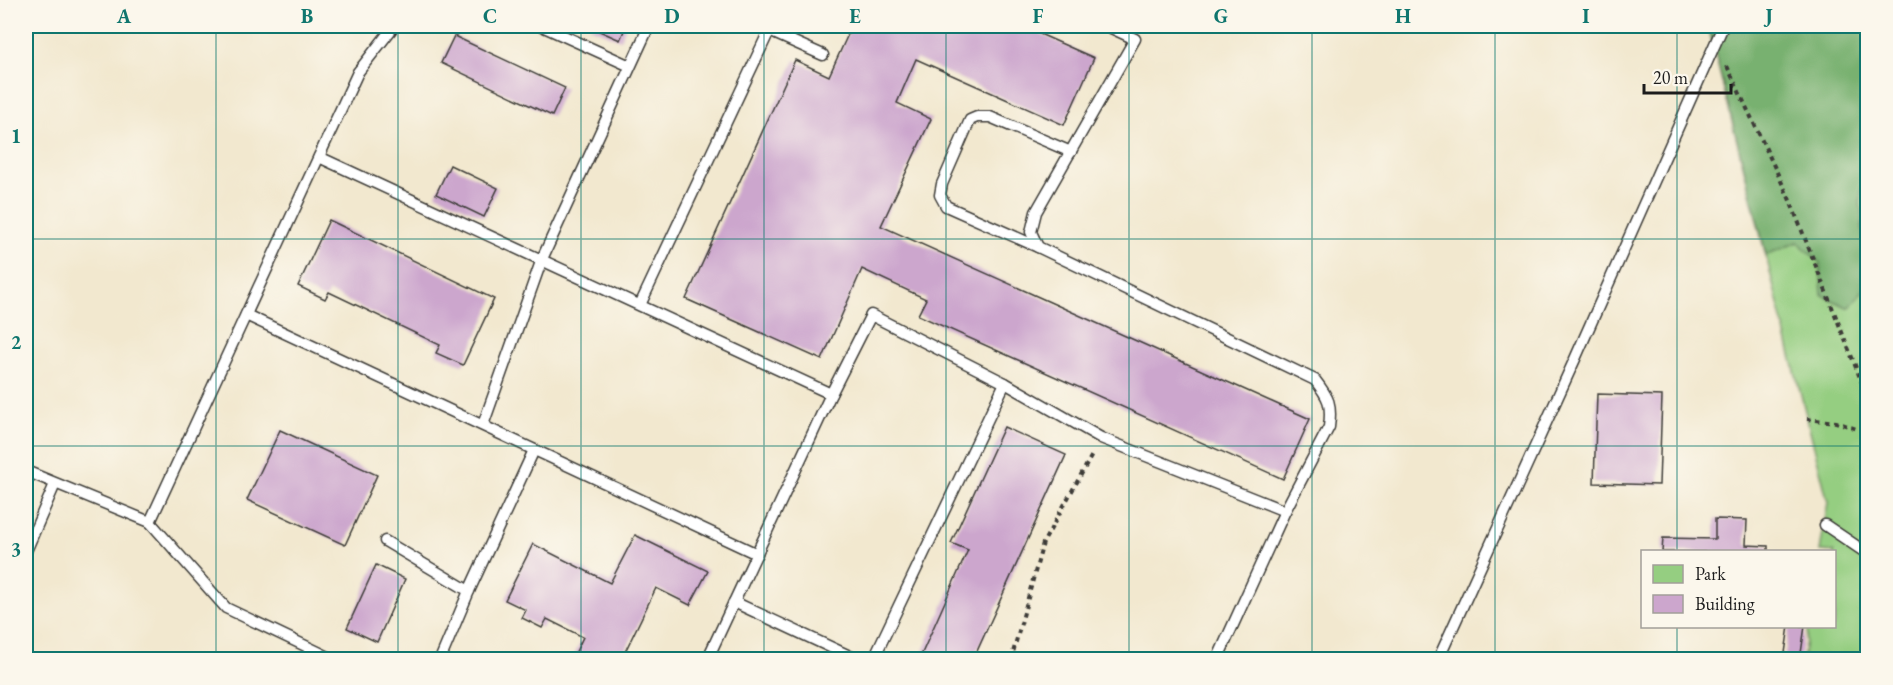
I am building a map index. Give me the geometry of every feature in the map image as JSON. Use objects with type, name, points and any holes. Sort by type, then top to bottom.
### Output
[{"type":"lane","points":[[150,522],[358,72],[394,26]]},
{"type":"lane","points":[[542,26],[630,66]]},
{"type":"lane","points":[[483,425],[542,259],[649,26]]},
{"type":"lane","points":[[758,26],[823,55]]},
{"type":"lane","points":[[1038,247],[1031,232],[1036,212],[1135,39],[1107,26]]},
{"type":"lane","points":[[1438,660],[1723,26]]},
{"type":"lane","points":[[640,305],[769,31]]},
{"type":"lane","points":[[1071,152],[990,117],[977,117],[970,120],[942,184],[940,195],[946,206],[1038,247],[1315,381],[1328,396],[1331,412],[1329,427],[1285,511],[1217,660]]},
{"type":"lane","points":[[319,156],[831,394]]},
{"type":"lane","points":[[246,315],[757,554]]},
{"type":"lane","points":[[707,660],[831,394],[871,315],[1005,383],[1101,438],[1285,511]]},
{"type":"lane","points":[[873,660],[1005,383]]},
{"type":"lane","points":[[440,660],[534,450]]},
{"type":"lane","points":[[26,471],[150,522],[226,608],[335,660]]},
{"type":"lane","points":[[26,552],[55,484]]},
{"type":"lane","points":[[1825,525],[1868,554]]},
{"type":"lane","points":[[386,541],[469,591]]},
{"type":"lane","points":[[734,602],[858,660]]},
{"type":"path","points":[[1716,41],[1789,198],[1868,398]]},
{"type":"path","points":[[1807,418],[1836,422],[1868,433]]},
{"type":"path","points":[[1011,660],[1043,543],[1101,438]]},
{"type":"green space","points":[[1708,26],[1867,26],[1867,659],[1803,659],[1808,628],[1836,628],[1836,550],[1820,550],[1828,502]]},
{"type":"green space","points":[[1708,26],[1867,26],[1868,169],[1865,169],[1860,199],[1867,286],[1849,308],[1822,295],[1820,263],[1798,242],[1766,255]]},
{"type":"building","points":[[588,26],[626,26],[620,40]]},
{"type":"building","points":[[841,26],[1022,26],[1094,58],[1064,125],[916,59],[897,103],[931,119],[881,226],[1310,419],[1283,479],[918,315],[926,299],[862,269],[822,360],[686,299],[795,60],[829,76],[850,30]]},
{"type":"building","points":[[454,36],[565,88],[552,116],[441,63]]},
{"type":"building","points":[[450,165],[498,188],[484,217],[436,194]]},
{"type":"building","points":[[329,220],[494,299],[463,365],[436,353],[440,345],[329,292],[325,299],[298,286]]},
{"type":"building","points":[[1597,394],[1662,396],[1659,485],[1594,483]]},
{"type":"building","points":[[1004,427],[1066,455],[973,660],[919,660],[968,550],[951,543]]},
{"type":"building","points":[[280,430],[377,475],[345,545],[247,500]]},
{"type":"building","points":[[1715,519],[1747,520],[1746,545],[1768,546],[1768,550],[1662,550],[1663,538],[1715,539]]},
{"type":"building","points":[[635,535],[708,571],[690,605],[656,588],[621,660],[572,660],[583,637],[547,619],[542,628],[522,618],[526,610],[505,600],[533,544],[610,583]]},
{"type":"building","points":[[376,565],[405,579],[377,642],[347,628]]},
{"type":"building","points":[[1789,628],[1805,628],[1800,660],[1784,660]]}]
